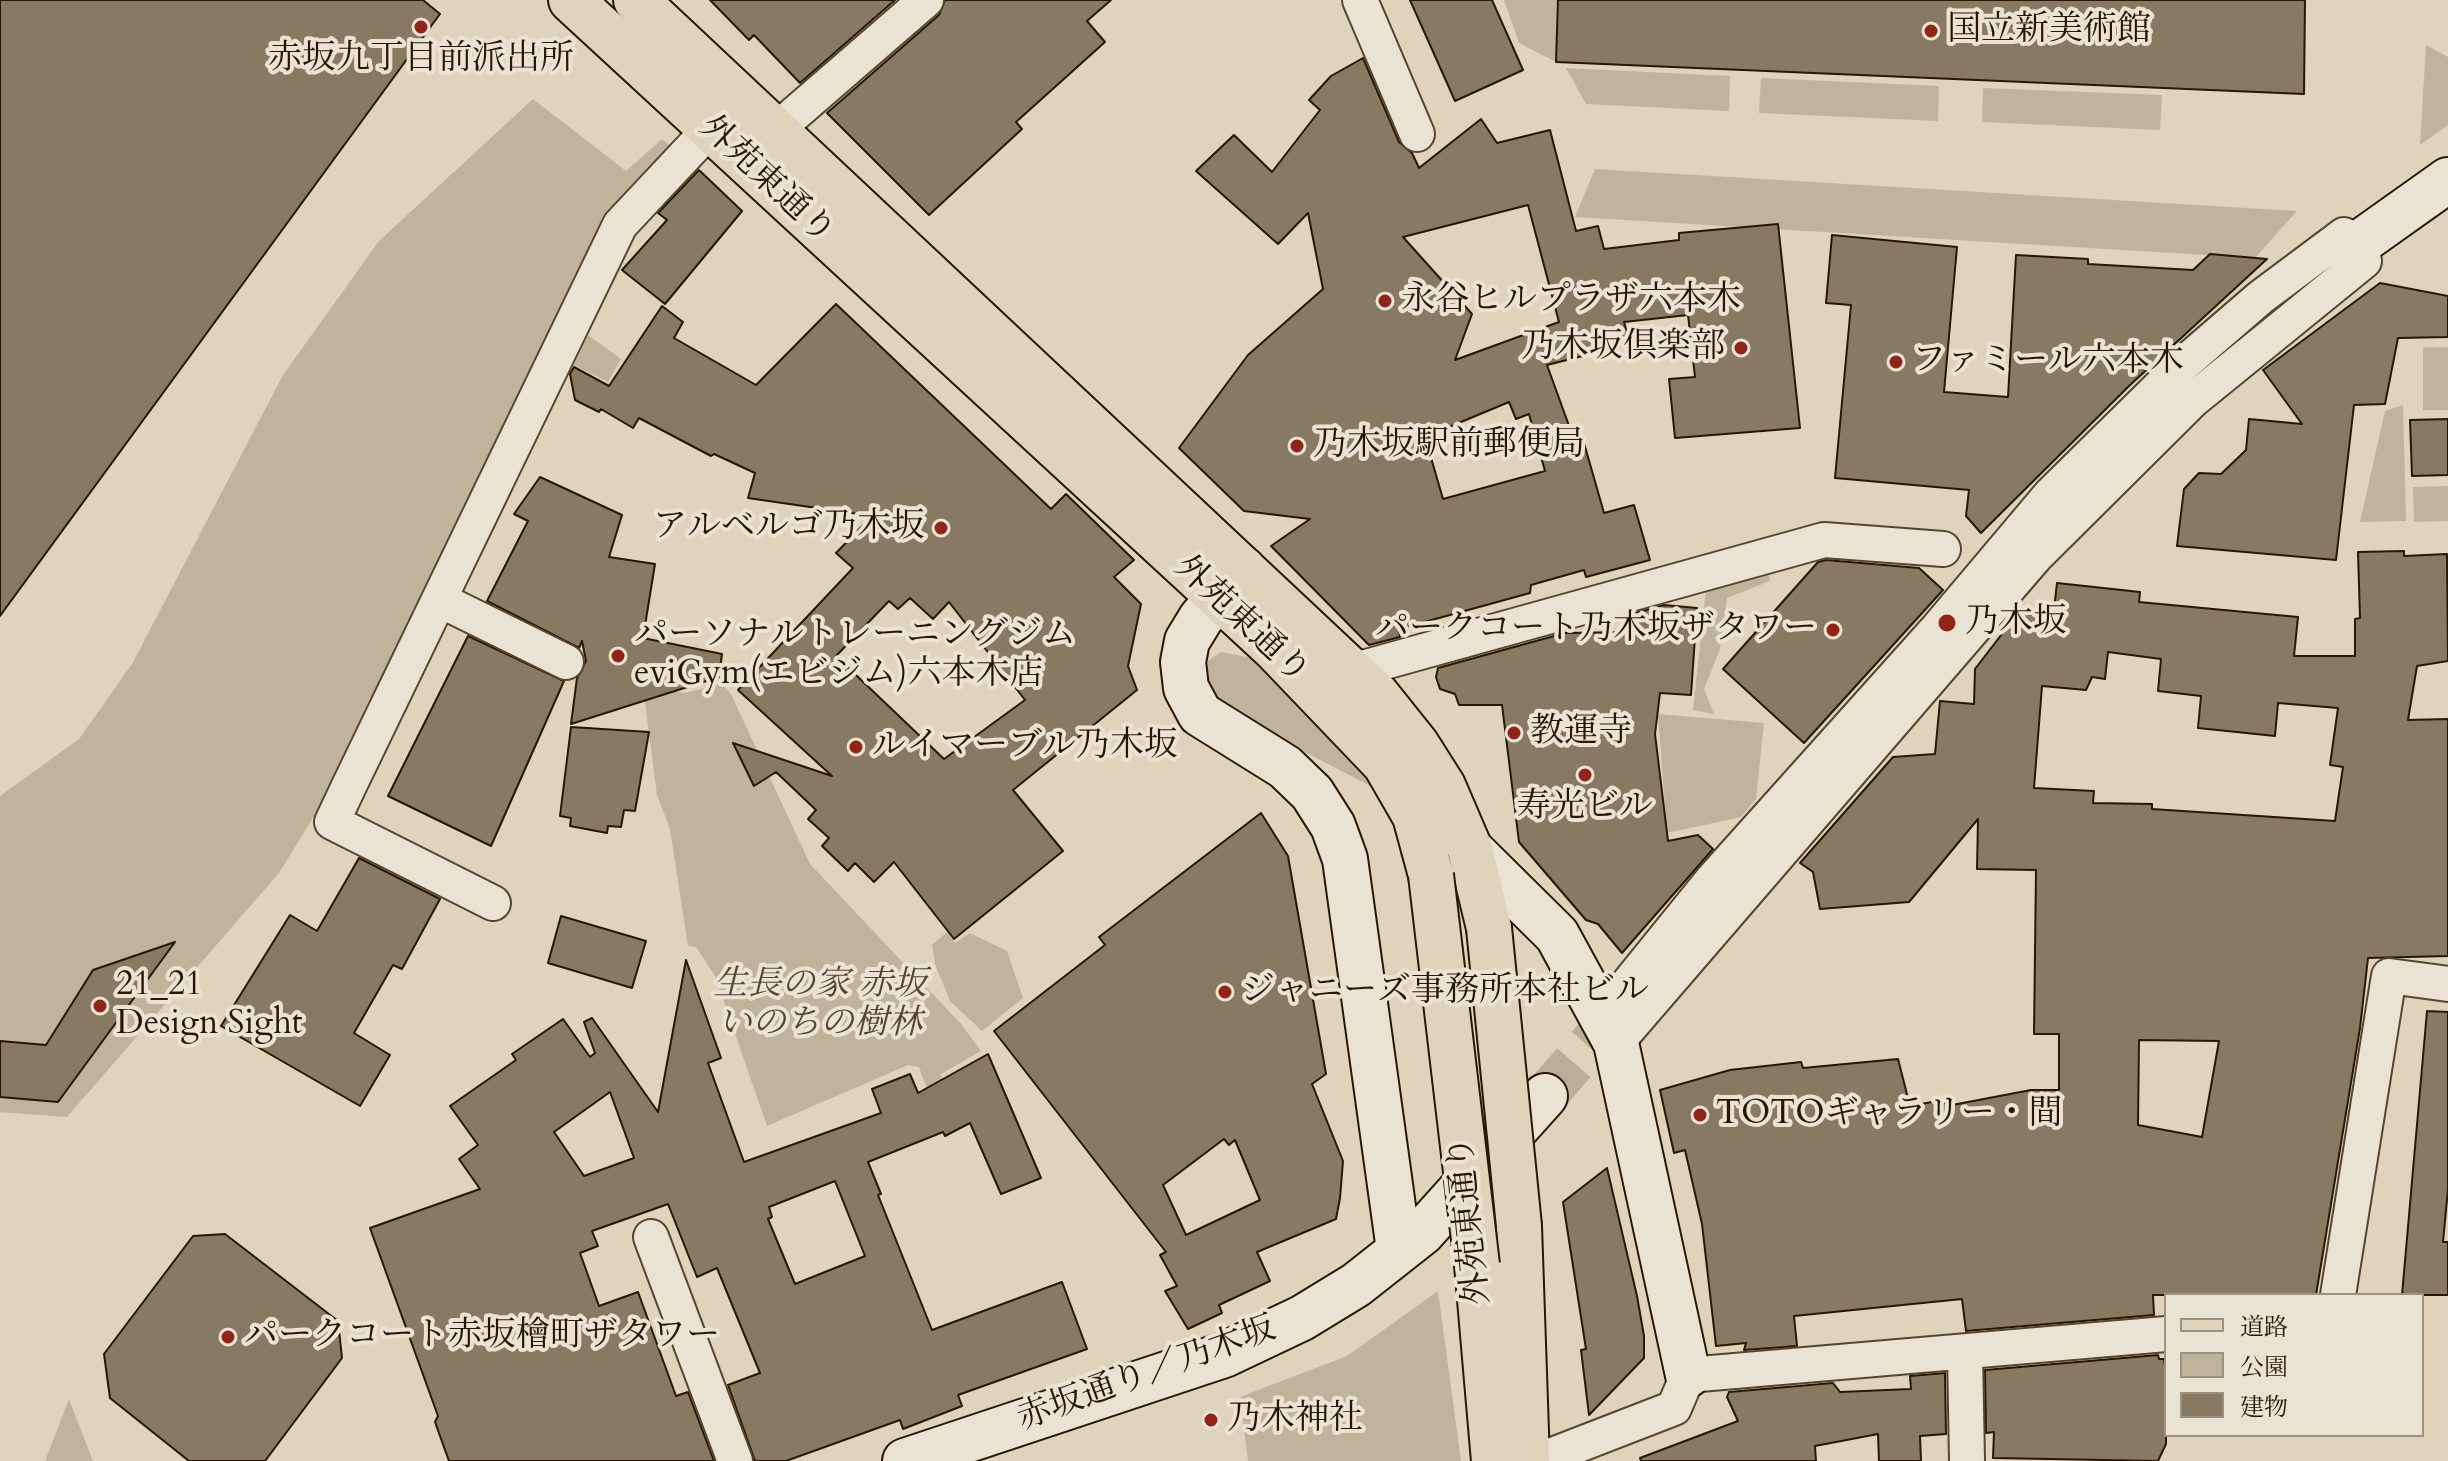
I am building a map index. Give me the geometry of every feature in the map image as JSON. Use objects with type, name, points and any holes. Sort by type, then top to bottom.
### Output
[{"type":"main road","name":"外苑東通り","points":[[636,0],[776,130],[1231,583],[1274,648],[1385,764],[1415,816],[1431,875],[1477,1265],[1494,1461]]},
{"type":"main road","name":"外苑東通り","points":[[581,2],[710,129],[1231,583],[1352,671],[1398,719],[1431,764],[1470,849],[1489,928],[1519,1226],[1527,1461]]},
{"type":"street","points":[[493,903],[332,822],[620,225],[710,129],[776,130],[926,0]]},
{"type":"street","points":[[1360,0],[1417,134]]},
{"type":"street","points":[[2365,239],[2448,180]]},
{"type":"street","points":[[2344,235],[2364,261],[2193,400],[2036,556],[1610,1029],[1713,879],[1938,628],[2051,494],[2181,366],[2261,297],[2344,235]]},
{"type":"street","points":[[1352,671],[1824,540],[1943,549]]},
{"type":"street","points":[[1231,583],[1187,641],[1183,662],[1186,688],[1200,714],[1285,767],[1312,793],[1333,826],[1345,859],[1399,1250]]},
{"type":"street","points":[[440,600],[566,662]]},
{"type":"street","points":[[1470,849],[1557,935],[1610,1029],[1688,1375],[1674,1408],[1537,1461]]},
{"type":"street","points":[[2338,1293],[2389,976],[2448,984]]},
{"type":"street","name":"赤坂通り／乃木坂","points":[[905,1461],[1224,1355],[1302,1318],[1356,1285],[1422,1233],[1545,1096]]},
{"type":"street","points":[[651,1237],[735,1461]]},
{"type":"street","points":[[1688,1375],[1965,1352],[2025,1343],[2164,1334]]},
{"type":"street","points":[[1965,1352],[1967,1461]]},
{"type":"green space","points":[[1504,0],[1647,0],[1556,62],[1519,43]]},
{"type":"green space","points":[[2426,45],[2448,57],[2448,125],[2420,145]]},
{"type":"green space","points":[[1566,68],[1730,76],[1729,111],[1586,104]]},
{"type":"green space","points":[[1761,78],[1939,86],[1938,121],[1759,113]]},
{"type":"green space","points":[[1983,88],[2162,95],[2160,130],[1982,122]]},
{"type":"green space","points":[[533,99],[626,171],[662,139],[680,154],[585,261],[575,277],[498,447],[329,792],[279,873],[67,1117],[0,1112],[0,796],[79,739],[132,664],[283,375],[379,241]]},
{"type":"green space","points":[[1595,169],[2297,211],[2255,258],[1575,217]]},
{"type":"green space","points":[[588,335],[621,359],[608,382],[574,365]]},
{"type":"green space","points":[[2423,347],[2448,347],[2448,410],[2423,410]]},
{"type":"green space","points":[[2403,405],[2406,521],[2360,522],[2385,411]]},
{"type":"green space","points":[[2448,486],[2448,521],[2414,522],[2413,487]]},
{"type":"green space","points":[[1766,567],[1770,581],[1727,598],[1720,649],[1704,689],[1714,714],[1693,710],[1706,590]]},
{"type":"green space","points":[[1221,652],[1252,658],[1332,721],[1374,788],[1215,705],[1201,666]]},
{"type":"green space","name":"生長の家 赤坂 いのちの樹林","points":[[721,683],[731,694],[810,864],[961,1024],[981,1051],[941,1074],[944,1086],[929,1095],[919,1067],[908,1065],[767,1126],[715,976],[696,947],[688,946],[670,829],[657,795],[643,687],[686,693]]},
{"type":"green space","points":[[1658,714],[1764,723],[1756,799],[1741,817],[1667,833]]},
{"type":"green space","points":[[947,932],[955,943],[970,933],[1007,951],[1023,998],[982,1031],[950,1001],[935,964],[932,945]]},
{"type":"green space","points":[[1438,1291],[1461,1461],[1248,1461],[1240,1397],[1347,1356]]},
{"type":"green space","points":[[69,1399],[93,1461],[45,1461]]},
{"type":"building","points":[[0,0],[423,0],[440,14],[0,616]]},
{"type":"building","points":[[710,0],[895,0],[800,83],[754,35],[749,40]]},
{"type":"building","points":[[945,0],[1111,0],[1087,21],[1105,42],[1016,122],[1022,129],[929,215],[827,113],[939,15]]},
{"type":"building","points":[[1410,0],[1492,0],[1523,70],[1455,101]]},
{"type":"building","name":"国立新美術館","points":[[1558,0],[2305,0],[2304,94],[1556,62]]},
{"type":"building","points":[[1363,58],[1399,142],[1412,153],[1419,168],[1481,119],[1497,143],[1550,130],[1576,231],[1598,226],[1604,249],[1679,240],[1679,233],[1778,224],[1800,428],[1675,438],[1669,379],[1695,377],[1688,315],[1624,322],[1630,344],[1547,365],[1576,445],[1584,443],[1604,513],[1634,505],[1650,560],[1586,577],[1584,570],[1531,585],[1530,593],[1399,629],[1400,637],[1369,645],[1271,546],[1310,519],[1244,511],[1179,448],[1248,355],[1323,289],[1308,213],[1278,244],[1196,171],[1234,135],[1272,172],[1320,110],[1309,100],[1331,76]],"holes":[[[1528,205],[1559,322],[1455,360],[1472,314],[1403,237]],[[1509,402],[1516,419],[1529,414],[1545,471],[1443,499],[1425,437]]]},
{"type":"building","points":[[699,170],[742,211],[665,304],[622,270],[667,220],[658,213]]},
{"type":"building","points":[[1832,235],[1957,247],[1944,392],[2008,397],[2016,255],[2088,259],[2088,264],[2193,270],[2210,254],[2267,259],[2129,386],[1981,533],[1966,516],[1969,490],[1835,478],[1851,305],[1826,303]]},
{"type":"building","points":[[2380,283],[2448,296],[2448,337],[2398,338],[2385,404],[2354,405],[2336,560],[2177,546],[2184,489],[2199,473],[2221,474],[2246,450],[2249,419],[2302,424],[2263,370]]},
{"type":"building","points":[[836,304],[1051,509],[1066,494],[1134,560],[1114,577],[1141,604],[1128,666],[1137,690],[1013,790],[1063,851],[954,939],[894,862],[874,882],[855,863],[848,871],[822,846],[829,838],[808,819],[816,810],[776,772],[754,786],[733,743],[832,776],[738,690],[853,568],[836,553],[872,516],[748,498],[755,473],[714,454],[711,456],[639,418],[633,428],[601,409],[599,412],[575,400],[570,374],[574,367],[609,386],[662,306],[683,322],[674,338],[756,385]],"holes":[[[910,598],[933,619],[949,602],[1025,700],[944,759],[836,656],[889,601],[898,609]]]},
{"type":"building","points":[[2448,419],[2448,475],[2412,476],[2410,420]]},
{"type":"building","points":[[540,477],[622,515],[609,557],[655,564],[643,638],[722,654],[719,677],[571,724],[577,678],[586,661],[582,641],[579,648],[487,601],[528,521],[514,514]]},
{"type":"building","points":[[2404,551],[2404,556],[2447,554],[2448,661],[2417,666],[2408,720],[2448,719],[2448,956],[2368,958],[2360,1028],[2316,1293],[2164,1293],[2153,1295],[2154,1315],[1966,1331],[1962,1299],[1794,1316],[1797,1346],[1744,1350],[1746,1343],[1716,1346],[1702,1224],[1685,1150],[1674,1153],[1660,1090],[1730,1070],[1801,1062],[1803,1068],[1898,1059],[1910,1106],[1943,1100],[1947,1106],[2031,1090],[2059,1090],[2059,1034],[2034,1034],[2036,870],[1977,869],[1978,819],[1909,902],[1820,909],[1813,872],[1800,863],[1893,757],[1935,754],[1940,701],[1974,704],[1975,669],[2018,613],[2053,618],[2057,583],[2140,592],[2139,602],[2298,617],[2294,656],[2355,656],[2355,619],[2360,618],[2358,552]],"holes":[[[2108,652],[2161,659],[2158,691],[2201,696],[2198,728],[2275,736],[2278,703],[2338,708],[2330,765],[2343,767],[2335,821],[2152,809],[2152,804],[2093,803],[2094,791],[2034,788],[2042,686],[2086,690],[2092,677],[2105,679]],[[2139,1040],[2219,1041],[2202,1137],[2138,1125]]]},
{"type":"building","name":"パークコート乃木坂ザタワー","points":[[1826,560],[1919,568],[1943,590],[1804,743],[1723,669],[1818,562]]},
{"type":"building","points":[[1664,605],[1697,608],[1691,695],[1660,693],[1655,734],[1668,841],[1698,835],[1713,849],[1622,953],[1598,924],[1586,920],[1519,842],[1502,705],[1459,705],[1455,694],[1440,689],[1436,677],[1438,668],[1565,633],[1628,632],[1629,615]]},
{"type":"building","points":[[468,636],[564,681],[491,846],[388,796]]},
{"type":"building","points":[[571,727],[649,732],[635,811],[624,810],[621,827],[608,826],[607,833],[570,826],[571,818],[560,816]]},
{"type":"building","points":[[1261,813],[1288,856],[1326,1074],[1312,1084],[1343,1161],[1336,1219],[1257,1252],[1270,1281],[1219,1305],[1222,1313],[1188,1329],[1165,1291],[1177,1286],[1160,1255],[1166,1252],[994,1031],[1105,945],[1099,937]],"holes":[[[1224,1139],[1229,1145],[1235,1140],[1260,1200],[1186,1235],[1163,1185]]]},
{"type":"building","points":[[359,858],[440,899],[402,969],[393,965],[354,1033],[390,1055],[360,1106],[221,1026],[290,915],[317,931]]},
{"type":"building","points":[[561,916],[646,941],[632,988],[548,963]]},
{"type":"building","name":"21_21 Design Sight","points":[[175,942],[58,1102],[0,1097],[0,1041],[46,1045],[93,970]]},
{"type":"building","points":[[686,960],[721,1058],[708,1063],[744,1162],[881,1113],[872,1089],[910,1074],[918,1093],[988,1054],[1041,1178],[1001,1194],[970,1123],[945,1136],[943,1132],[868,1162],[881,1194],[878,1195],[932,1330],[1062,1282],[1087,1349],[958,1395],[962,1406],[903,1429],[900,1420],[786,1461],[755,1461],[728,1385],[760,1373],[717,1268],[697,1277],[668,1204],[592,1231],[598,1246],[580,1253],[599,1306],[638,1292],[676,1396],[688,1392],[714,1461],[449,1461],[435,1422],[438,1416],[370,1228],[480,1189],[459,1159],[478,1145],[450,1106],[516,1060],[512,1054],[563,1019],[590,1057],[595,1053],[584,1022],[592,1018],[658,1112]],"holes":[[[610,1092],[634,1158],[584,1176],[554,1132]],[[835,1181],[865,1256],[795,1284],[768,1219],[772,1217],[769,1207]]]},
{"type":"building","points":[[2427,1011],[2448,1012],[2448,1189],[2443,1242],[2448,1242],[2448,1295],[2402,1293]]},
{"type":"building","points":[[1607,1168],[1637,1296],[1644,1336],[1644,1358],[1589,1415],[1581,1350],[1586,1349],[1563,1202]]},
{"type":"building","name":"パークコート赤坂檜町ザタワー","points":[[225,1234],[338,1321],[342,1358],[265,1461],[189,1461],[110,1398],[104,1354],[193,1236]]},
{"type":"building","points":[[2158,1355],[2159,1359],[2164,1359],[2166,1444],[2158,1461],[1993,1458],[1994,1432],[1986,1433],[1985,1370]]},
{"type":"building","points":[[1945,1373],[1946,1434],[1920,1436],[1921,1461],[1879,1461],[1878,1434],[1815,1446],[1816,1461],[1641,1461],[1640,1458],[1738,1421],[1727,1397],[1729,1392],[1833,1383],[1840,1392],[1911,1389],[1910,1376]]},
{"type":"tunnel","points":[[2175,395],[2356,246]]},
{"type":"tunnel","points":[[1545,1096],[1630,998]]},
{"type":"place","name":"赤坂九丁目前派出所","points":[[421,27]]},
{"type":"place","name":"国立新美術館","points":[[1931,31]]},
{"type":"place","name":"永谷ヒルプラザ六本木","points":[[1385,301]]},
{"type":"place","name":"乃木坂倶楽部","points":[[1741,348]]},
{"type":"place","name":"ファミール六本木","points":[[1896,362]]},
{"type":"place","name":"乃木坂駅前郵便局","points":[[1297,446]]},
{"type":"place","name":"アルベルゴ乃木坂","points":[[941,528]]},
{"type":"place","name":"乃木坂","points":[[1947,623]]},
{"type":"place","name":"パークコート乃木坂ザタワー","points":[[1833,630]]},
{"type":"place","name":"パーソナルトレーニングジム eviGym(エビジム)六本木店","points":[[618,656]]},
{"type":"place","name":"教運寺","points":[[1514,733]]},
{"type":"place","name":"ルイマーブル乃木坂","points":[[856,747]]},
{"type":"place","name":"寿光ビル","points":[[1585,775]]},
{"type":"place","name":"ジャニーズ事務所本社ビル","points":[[1225,992]]},
{"type":"place","name":"21_21 Design Sight","points":[[100,1006]]},
{"type":"place","name":"TOTOギャラリー・間","points":[[1700,1115]]},
{"type":"place","name":"パークコート赤坂檜町ザタワー","points":[[228,1337]]},
{"type":"place","name":"乃木神社","points":[[1211,1420]]}]
